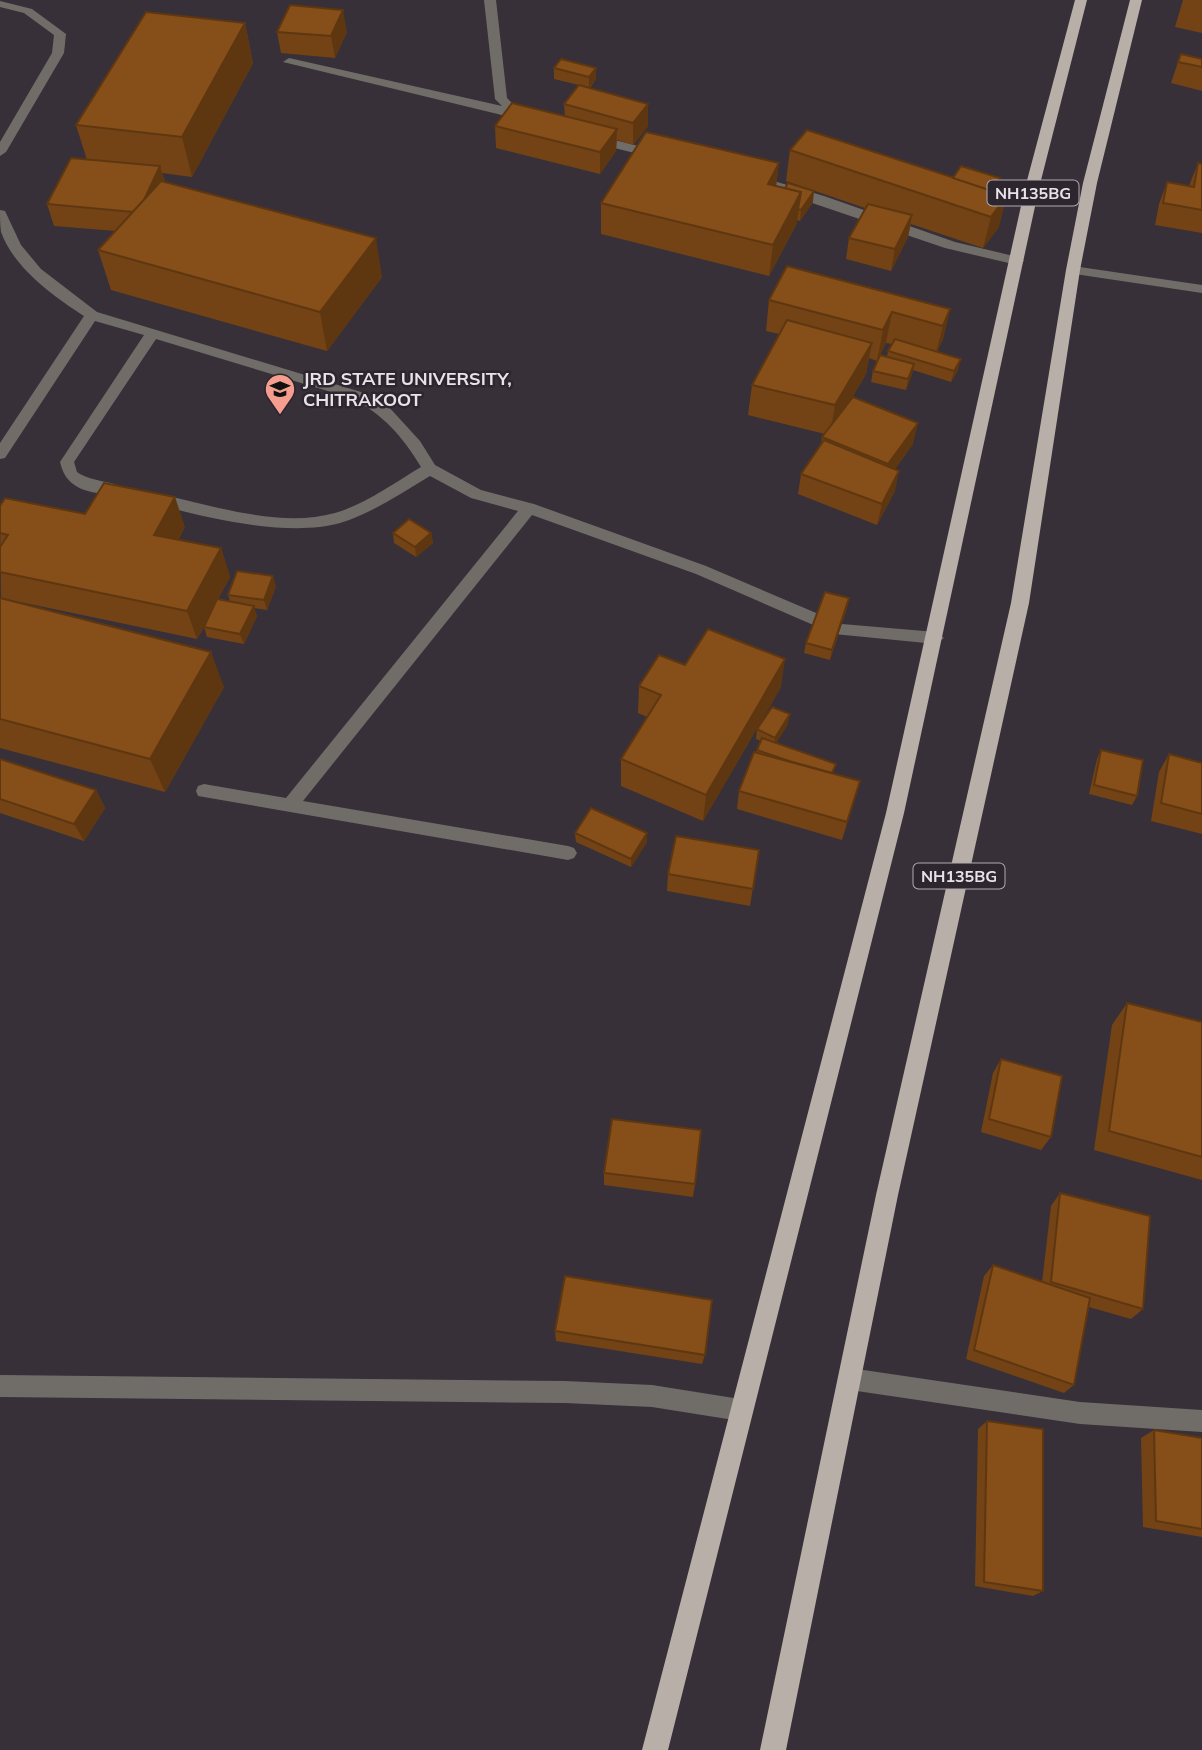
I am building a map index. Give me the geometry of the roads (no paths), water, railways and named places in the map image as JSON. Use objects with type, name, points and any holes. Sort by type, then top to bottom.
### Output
[{"type":"highway","name":"NH135BG","points":[[655,1750],[740,1410],[887,848],[936,638],[987,386],[1061,69],[1081,0]]},
{"type":"highway","name":"NH135BG","points":[[774,1750],[887,1195],[1020,603],[1073,270],[1090,183],[1136,0]]},
{"type":"street","points":[[490,0],[501,99],[515,113]]},
{"type":"street","points":[[0,4],[28,11],[60,34],[58,53],[0,152]]},
{"type":"street","points":[[289,62],[515,113],[540,125]]},
{"type":"street","points":[[580,135],[673,159]]},
{"type":"street","points":[[739,175],[832,203],[956,249],[1017,261]]},
{"type":"street","points":[[0,214],[18,253],[62,296],[92,315],[356,395],[383,409],[415,445],[430,469],[476,494],[529,509],[701,570],[840,630],[936,638]]},
{"type":"street","points":[[1073,270],[1202,289]]},
{"type":"street","points":[[0,454],[92,315]]},
{"type":"street","points":[[152,334],[66,462],[70,475],[84,485],[288,523],[325,521],[351,512],[430,469]]},
{"type":"street","points":[[290,805],[529,509]]},
{"type":"street","points":[[204,791],[568,853]]},
{"type":"street","points":[[850,1379],[1080,1413],[1202,1421]]},
{"type":"street","points":[[0,1386],[565,1392],[652,1396],[740,1410]]},
{"type":"place","name":"JRD STATE UNIVERSITY, CHITRAKOOT","points":[[280,416]]}]
